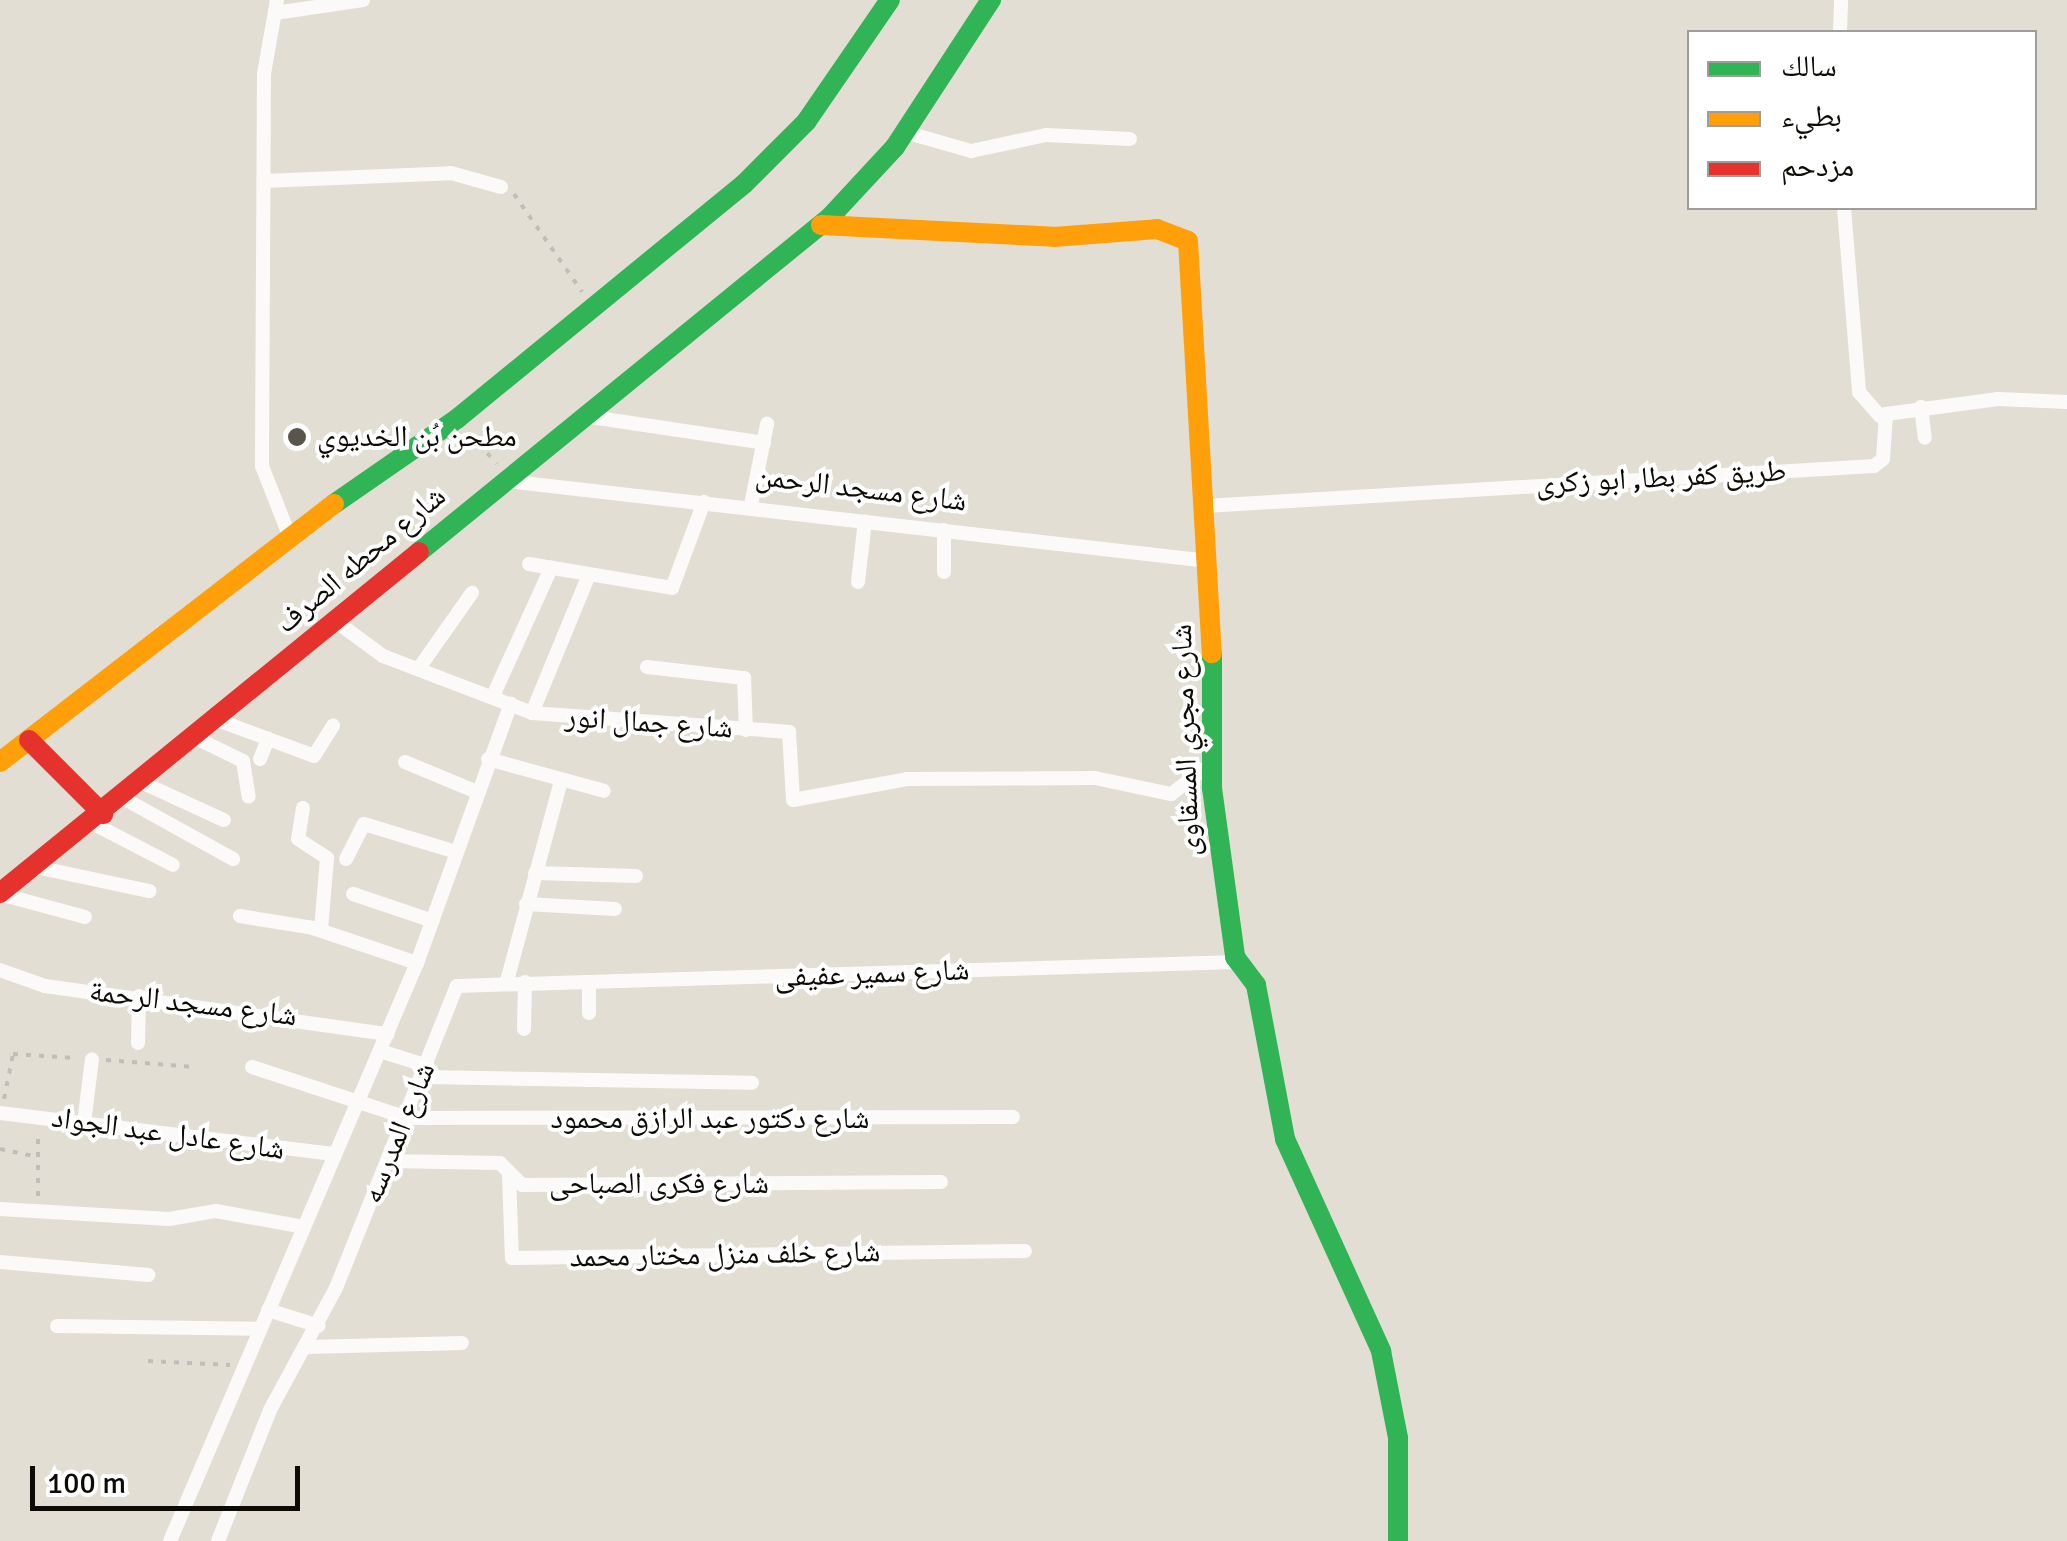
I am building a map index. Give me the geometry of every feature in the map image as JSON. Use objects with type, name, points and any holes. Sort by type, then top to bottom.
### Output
[{"type":"street","points":[[289,535],[263,481],[264,180],[276,7],[364,0]]},
{"type":"street","name":"شارع محطه الصرف","points":[[0,762],[36,748],[289,535],[458,418],[778,153],[890,0]]},
{"type":"street","name":"شارع محطه الصرف","points":[[0,894],[198,739],[503,474],[584,416],[821,225],[905,132],[991,0]]},
{"type":"street","points":[[1840,0],[1840,30]]},
{"type":"street","points":[[905,132],[970,152],[1046,135],[1130,139]]},
{"type":"street","points":[[264,180],[451,174],[501,187]]},
{"type":"street","points":[[1844,210],[1858,392],[1880,416],[1921,407],[2067,402]]},
{"type":"street","name":"شارع مجري المسقاوى","points":[[821,225],[1054,237],[1169,230],[1185,234],[1190,261],[1208,561],[1210,764],[1237,962],[1256,985],[1285,1139],[1382,1351],[1398,1438],[1398,1541]]},
{"type":"street","points":[[1921,407],[1925,438]]},
{"type":"street","points":[[584,416],[764,443]]},
{"type":"street","name":"طريق كفر بطا, ابو زكرى","points":[[1205,506],[1874,466],[1884,460],[1880,416]]},
{"type":"street","points":[[751,505],[768,424]]},
{"type":"street","name":"شارع مسجد الرحمن","points":[[503,474],[704,502],[1208,561]]},
{"type":"street","points":[[529,564],[672,588],[704,502]]},
{"type":"street","points":[[858,582],[865,520]]},
{"type":"street","points":[[944,530],[944,572]]},
{"type":"street","points":[[493,696],[550,568]]},
{"type":"street","points":[[532,713],[589,575]]},
{"type":"street","points":[[420,668],[472,593]]},
{"type":"street","name":"شارع جمال انور","points":[[334,620],[383,656],[532,713],[789,732],[794,800],[908,779],[1095,778],[1171,794],[1210,764]]},
{"type":"street","points":[[647,667],[744,678],[746,730]]},
{"type":"street","points":[[170,1541],[417,963],[511,704]]},
{"type":"street","points":[[220,720],[310,756],[333,726]]},
{"type":"street","points":[[198,739],[246,764],[249,797]]},
{"type":"street","points":[[260,758],[268,739]]},
{"type":"street","points":[[36,748],[86,797],[98,818],[173,865]]},
{"type":"street","points":[[488,759],[560,784],[604,791]]},
{"type":"street","points":[[405,762],[477,792]]},
{"type":"street","points":[[142,782],[224,820]]},
{"type":"street","points":[[507,981],[560,784]]},
{"type":"street","points":[[123,798],[233,859]]},
{"type":"street","points":[[303,808],[301,842],[328,858],[321,930]]},
{"type":"street","points":[[346,859],[364,824],[456,852]]},
{"type":"street","points":[[36,866],[148,892]]},
{"type":"street","points":[[535,872],[636,876]]},
{"type":"street","points":[[0,894],[86,918]]},
{"type":"street","points":[[353,894],[433,922]]},
{"type":"street","points":[[526,904],[615,910]]},
{"type":"street","points":[[240,916],[321,930],[417,963]]},
{"type":"street","name":"شارع سمير عفيفى","points":[[507,981],[589,986],[1237,962]]},
{"type":"street","name":"شارع مسجد الرحمة","points":[[0,970],[139,996],[388,1034]]},
{"type":"street","name":"شارع المدرسه","points":[[218,1541],[270,1410],[319,1326],[408,1118],[457,986],[507,981]]},
{"type":"street","points":[[524,1029],[525,982]]},
{"type":"street","points":[[589,986],[589,1012]]},
{"type":"street","points":[[138,1043],[139,996]]},
{"type":"street","points":[[380,1050],[426,1071],[752,1083]]},
{"type":"street","points":[[84,1124],[92,1059]]},
{"type":"street","name":"شارع دكتور عبد الرازق محمود","points":[[252,1067],[408,1118],[1013,1118]]},
{"type":"street","name":"شارع عادل عبد الجواد","points":[[0,1112],[336,1154]]},
{"type":"street","name":"شارع فكرى الصباحى","points":[[388,1160],[490,1162],[522,1185],[942,1182]]},
{"type":"street","name":"شارع خلف منزل مختار محمد","points":[[509,1174],[512,1258],[1025,1251]]},
{"type":"street","points":[[0,1209],[169,1220],[216,1211],[304,1226]]},
{"type":"street","points":[[0,1262],[148,1276]]},
{"type":"street","points":[[268,1310],[319,1326]]},
{"type":"street","points":[[57,1326],[260,1329]]},
{"type":"street","points":[[307,1347],[462,1342]]},
{"type":"path","points":[[501,187],[536,214],[592,307]]},
{"type":"path","points":[[470,434],[503,474]]},
{"type":"path","points":[[40,1211],[33,1156],[42,1117]]},
{"type":"path","points":[[0,1149],[33,1156]]},
{"type":"path","points":[[148,1362],[244,1366]]},
{"type":"traffic: fast","points":[[334,504],[458,418],[744,184],[806,122],[890,0]]},
{"type":"traffic: fast","points":[[419,552],[830,217],[895,147],[991,0]]},
{"type":"traffic: fast","points":[[1212,653],[1212,788],[1235,957],[1256,985],[1285,1139],[1381,1351],[1398,1438],[1398,1541]]},
{"type":"traffic: slow","points":[[821,225],[1054,237],[1157,229],[1188,241],[1212,653]]},
{"type":"traffic: slow","points":[[0,762],[334,504]]},
{"type":"traffic: jam","points":[[0,893],[419,552]]},
{"type":"traffic: jam","points":[[29,740],[103,814]]},
{"type":"place","name":"مطحن بُن الخديوي","points":[[297,437]]}]
